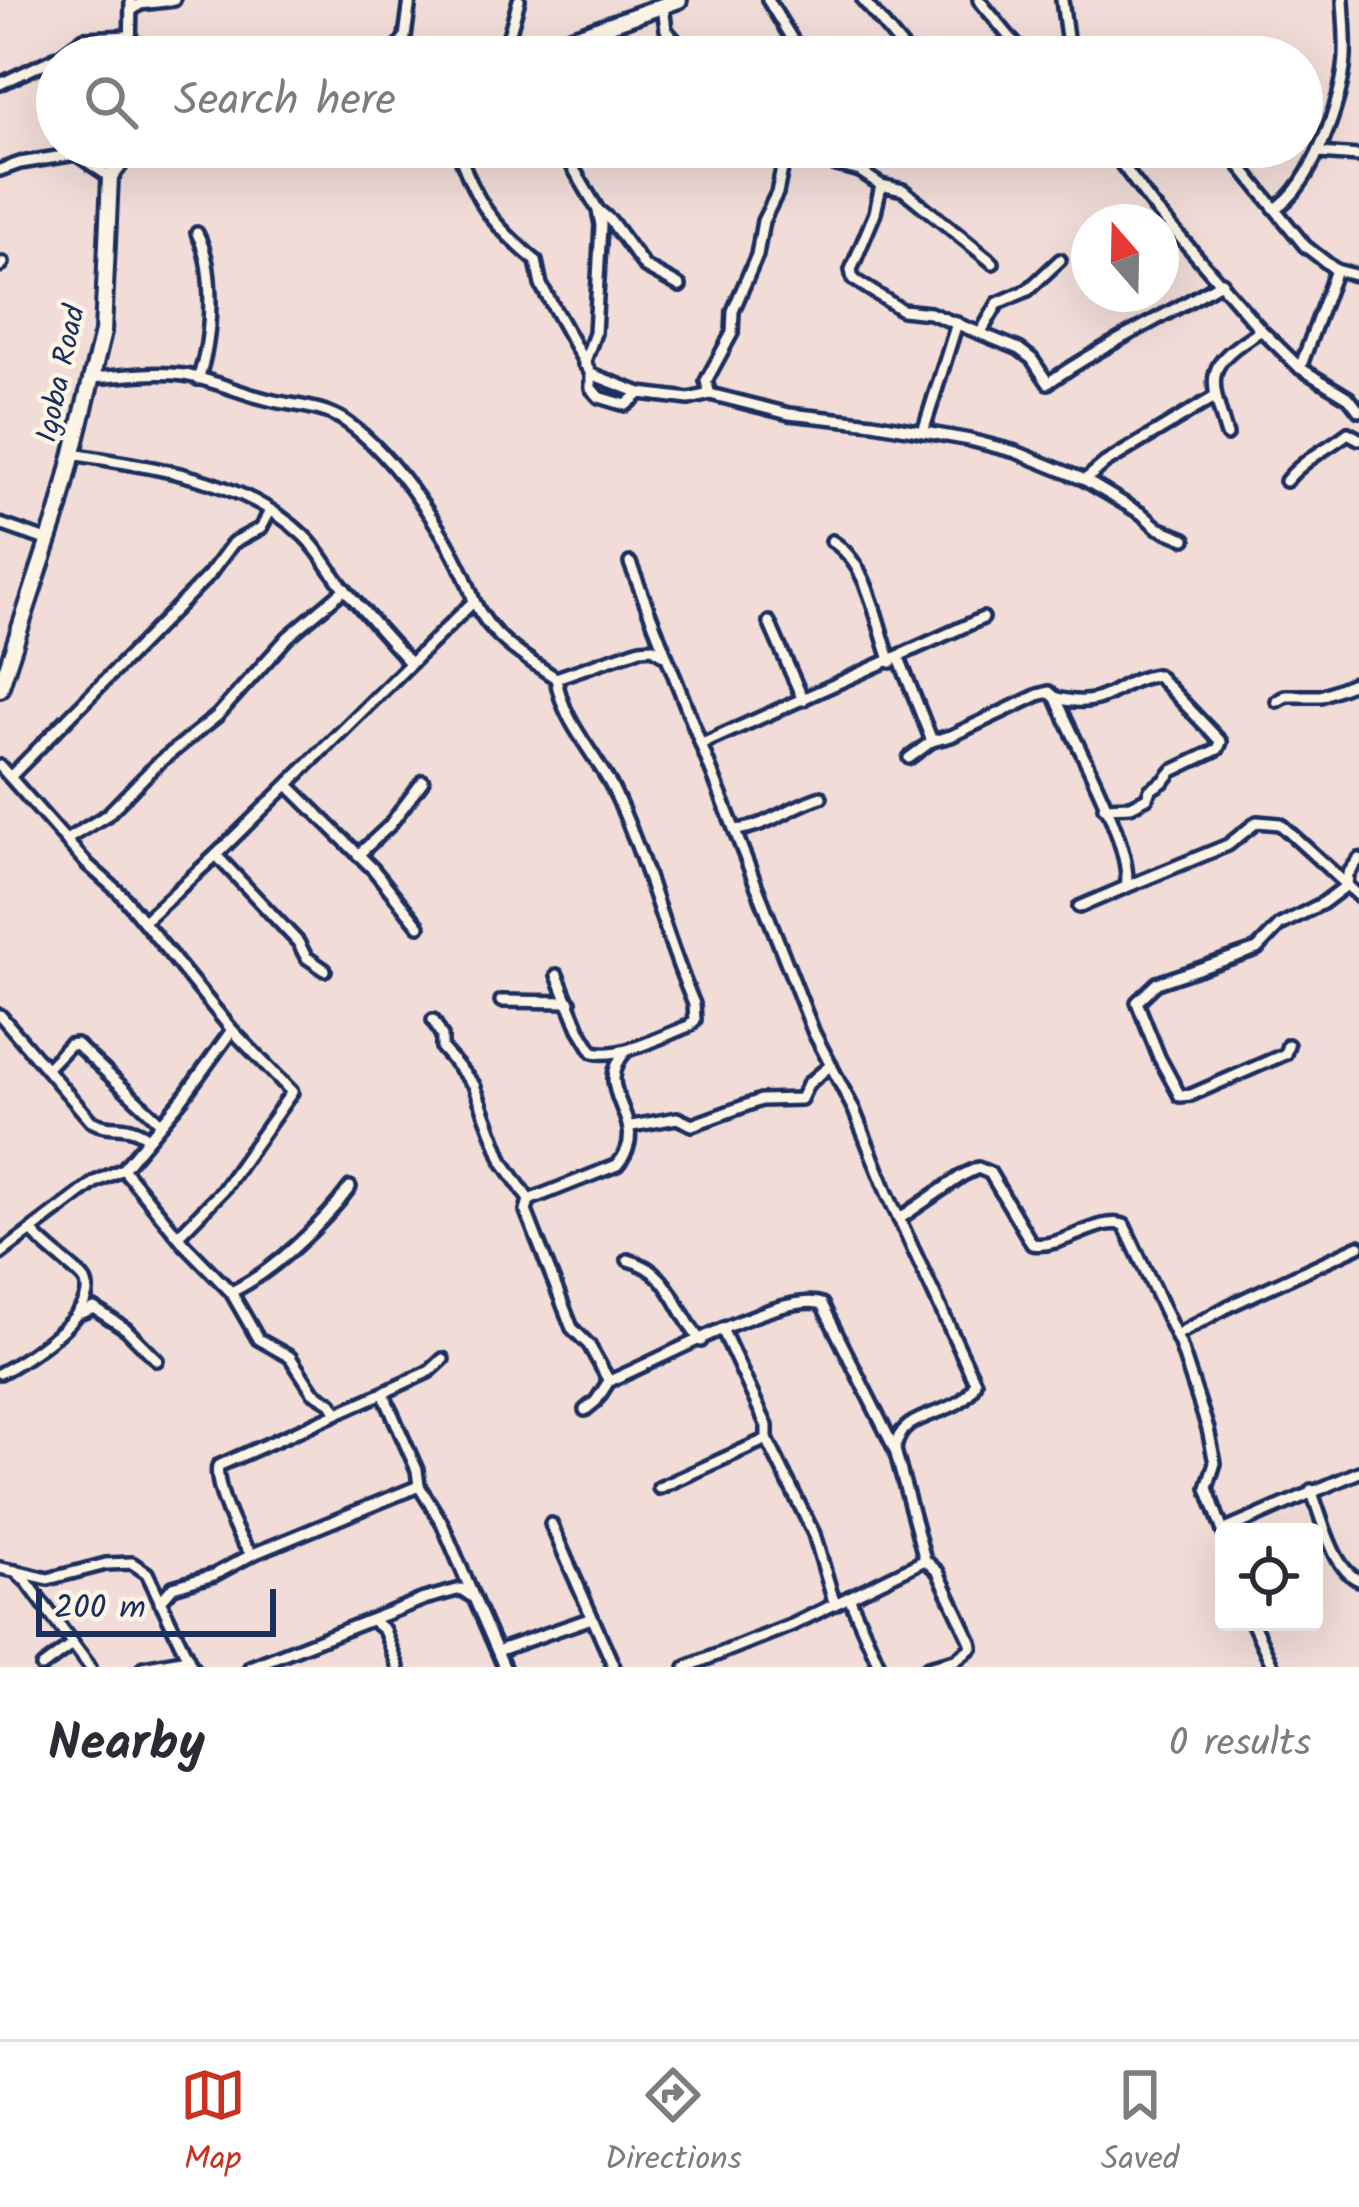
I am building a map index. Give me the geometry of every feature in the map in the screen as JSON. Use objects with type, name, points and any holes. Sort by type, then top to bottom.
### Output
[{"type":"street","points":[[129,36],[131,5],[174,0]]},
{"type":"street","points":[[405,36],[410,0]]},
{"type":"street","points":[[509,36],[519,0]]},
{"type":"street","points":[[586,36],[679,0]]},
{"type":"street","points":[[768,0],[790,36]]},
{"type":"street","points":[[863,0],[893,36]]},
{"type":"street","points":[[979,0],[1009,36]]},
{"type":"street","points":[[1062,0],[1067,36]]},
{"type":"street","points":[[1323,139],[1345,61],[1342,0]]},
{"type":"street","points":[[663,6],[665,30],[671,36]]},
{"type":"street","points":[[1345,61],[1359,61]]},
{"type":"street","points":[[0,84],[36,67]]},
{"type":"street","points":[[1323,153],[1359,156]]},
{"type":"street","points":[[0,170],[36,161]]},
{"type":"street","points":[[97,168],[110,177],[117,168]]},
{"type":"street","points":[[466,168],[483,210],[514,246],[536,261],[542,284],[591,374],[640,393],[710,394],[789,414],[970,440],[1040,459],[1084,480],[1158,528],[1186,539]]},
{"type":"street","points":[[573,168],[598,210],[645,267],[680,286]]},
{"type":"street","points":[[694,397],[732,333],[733,311],[757,255],[782,168]]},
{"type":"street","points":[[849,168],[880,185],[903,190],[993,263]]},
{"type":"street","points":[[1125,168],[1261,330],[1300,368],[1349,398],[1359,411]]},
{"type":"street","points":[[1242,168],[1305,245],[1336,270],[1359,276]]},
{"type":"street","points":[[1275,209],[1289,201],[1310,168]]},
{"type":"street","name":"Igoba Road","points":[[0,689],[49,541],[92,378],[106,310],[110,177]]},
{"type":"street","points":[[880,185],[875,213],[851,270],[853,279],[902,310],[930,313],[1027,353],[1048,383],[1222,282]]},
{"type":"street","points":[[584,364],[596,333],[598,210]]},
{"type":"street","points":[[197,233],[210,282],[210,324],[198,379]]},
{"type":"street","points":[[981,332],[998,303],[1028,290],[1060,260]]},
{"type":"street","points":[[1300,368],[1336,270]]},
{"type":"street","points":[[923,433],[957,323]]},
{"type":"street","points":[[1227,435],[1214,398],[1221,356],[1261,330]]},
{"type":"street","points":[[92,378],[146,373],[198,379],[320,410],[348,422],[418,499],[459,563],[481,616],[504,641],[556,678],[566,716],[610,784],[696,1015],[689,1026],[626,1052],[609,1056],[593,1052],[557,976]]},
{"type":"street","points":[[591,374],[591,388],[611,403],[626,405],[640,393]]},
{"type":"street","points":[[706,381],[710,394]]},
{"type":"street","points":[[1084,480],[1214,398]]},
{"type":"street","points":[[1286,481],[1302,461],[1348,433],[1358,433]]},
{"type":"street","points":[[73,454],[212,483],[270,511],[314,546],[345,590],[410,663]]},
{"type":"street","points":[[10,776],[209,575],[233,543],[265,524],[270,511]]},
{"type":"street","points":[[0,524],[49,541]]},
{"type":"street","points":[[832,542],[850,556],[862,579],[932,741]]},
{"type":"street","points":[[630,562],[796,988],[974,1382],[965,1398],[900,1430],[890,1431],[881,1424]]},
{"type":"street","points":[[66,840],[107,815],[157,764],[217,716],[288,638],[345,590]]},
{"type":"street","points":[[144,921],[474,601]]},
{"type":"street","points":[[702,744],[983,618]]},
{"type":"street","points":[[769,622],[803,700]]},
{"type":"street","points":[[556,678],[640,649],[652,648],[665,656]]},
{"type":"street","points":[[1056,698],[1080,704],[1102,700],[1143,676],[1157,675],[1221,742],[1218,749],[1172,771],[1147,798],[1131,806],[1104,807]]},
{"type":"street","points":[[1277,701],[1286,696],[1321,697],[1359,682]]},
{"type":"street","points":[[909,758],[932,741],[1049,692],[1116,826],[1129,873],[1126,886]]},
{"type":"street","points":[[0,766],[144,921],[232,1030],[292,1092],[223,1190],[179,1235]]},
{"type":"street","points":[[358,855],[389,826],[423,781]]},
{"type":"street","points":[[287,785],[358,855],[419,926]]},
{"type":"street","points":[[735,830],[752,828],[798,803],[821,797]]},
{"type":"street","points":[[1079,907],[1228,845],[1262,820],[1280,824],[1359,896]]},
{"type":"street","points":[[216,855],[298,942],[306,957],[325,970]]},
{"type":"street","points":[[1288,1045],[1285,1054],[1266,1065],[1180,1096],[1138,1002],[1157,983],[1257,949],[1280,925],[1323,903],[1347,884],[1359,860]]},
{"type":"street","points":[[501,1001],[570,1002]]},
{"type":"street","points":[[0,1015],[91,1121],[100,1126],[132,1126],[149,1138]]},
{"type":"street","points":[[433,1020],[442,1036],[442,1048],[474,1085],[503,1162],[529,1200],[526,1211],[572,1328],[589,1345],[609,1381]]},
{"type":"street","points":[[0,1254],[95,1182],[123,1169],[232,1030]]},
{"type":"street","points":[[47,1068],[76,1044],[161,1123]]},
{"type":"street","points":[[529,1200],[616,1165],[624,1156],[632,1126],[611,1079],[613,1065],[626,1052]]},
{"type":"street","points":[[632,1126],[677,1118],[692,1125],[761,1100],[800,1099],[808,1084],[830,1066]]},
{"type":"street","points":[[899,1219],[978,1168],[990,1173],[1032,1244],[1046,1246],[1120,1222],[1130,1233],[1176,1335],[1214,1450],[1208,1488],[1220,1523]]},
{"type":"street","points":[[123,1169],[231,1292],[258,1339],[298,1365],[313,1392],[331,1402],[336,1411]]},
{"type":"street","points":[[231,1292],[290,1250],[332,1211],[350,1186]]},
{"type":"street","points":[[32,1231],[87,1283],[81,1313]]},
{"type":"street","points":[[1176,1335],[1359,1246]]},
{"type":"street","points":[[628,1259],[660,1275],[700,1341]]},
{"type":"street","points":[[585,1410],[609,1381],[797,1301],[821,1304],[895,1450],[926,1560],[938,1572],[972,1647],[940,1667],[928,1667]]},
{"type":"street","points":[[0,1373],[94,1308],[126,1329],[157,1360]]},
{"type":"street","points":[[723,1331],[767,1426],[767,1439],[814,1534],[834,1603]]},
{"type":"street","points":[[253,1554],[243,1547],[234,1527],[216,1477],[218,1466],[430,1372],[443,1359]]},
{"type":"street","points":[[382,1393],[417,1470],[419,1486],[442,1523],[504,1667]]},
{"type":"street","points":[[895,1450],[900,1430]]},
{"type":"street","points":[[659,1488],[767,1439]]},
{"type":"street","points":[[1244,1523],[1359,1472]]},
{"type":"street","points":[[160,1602],[172,1587],[214,1575],[253,1554],[419,1486]]},
{"type":"street","points":[[1311,1490],[1341,1562],[1359,1580]]},
{"type":"street","points":[[551,1524],[614,1667]]},
{"type":"street","points":[[686,1667],[791,1625],[926,1560]]},
{"type":"street","points":[[0,1568],[48,1579],[113,1562],[132,1563],[147,1574],[189,1663],[143,1667]]},
{"type":"street","points":[[15,1571],[90,1667]]},
{"type":"street","points":[[250,1667],[453,1589],[475,1598]]},
{"type":"street","points":[[849,1597],[880,1667]]},
{"type":"street","points":[[500,1650],[589,1618]]},
{"type":"street","points":[[373,1621],[384,1630],[398,1667]]},
{"type":"street","points":[[1256,1631],[1273,1667]]},
{"type":"street","points":[[42,1667],[73,1644]]}]
